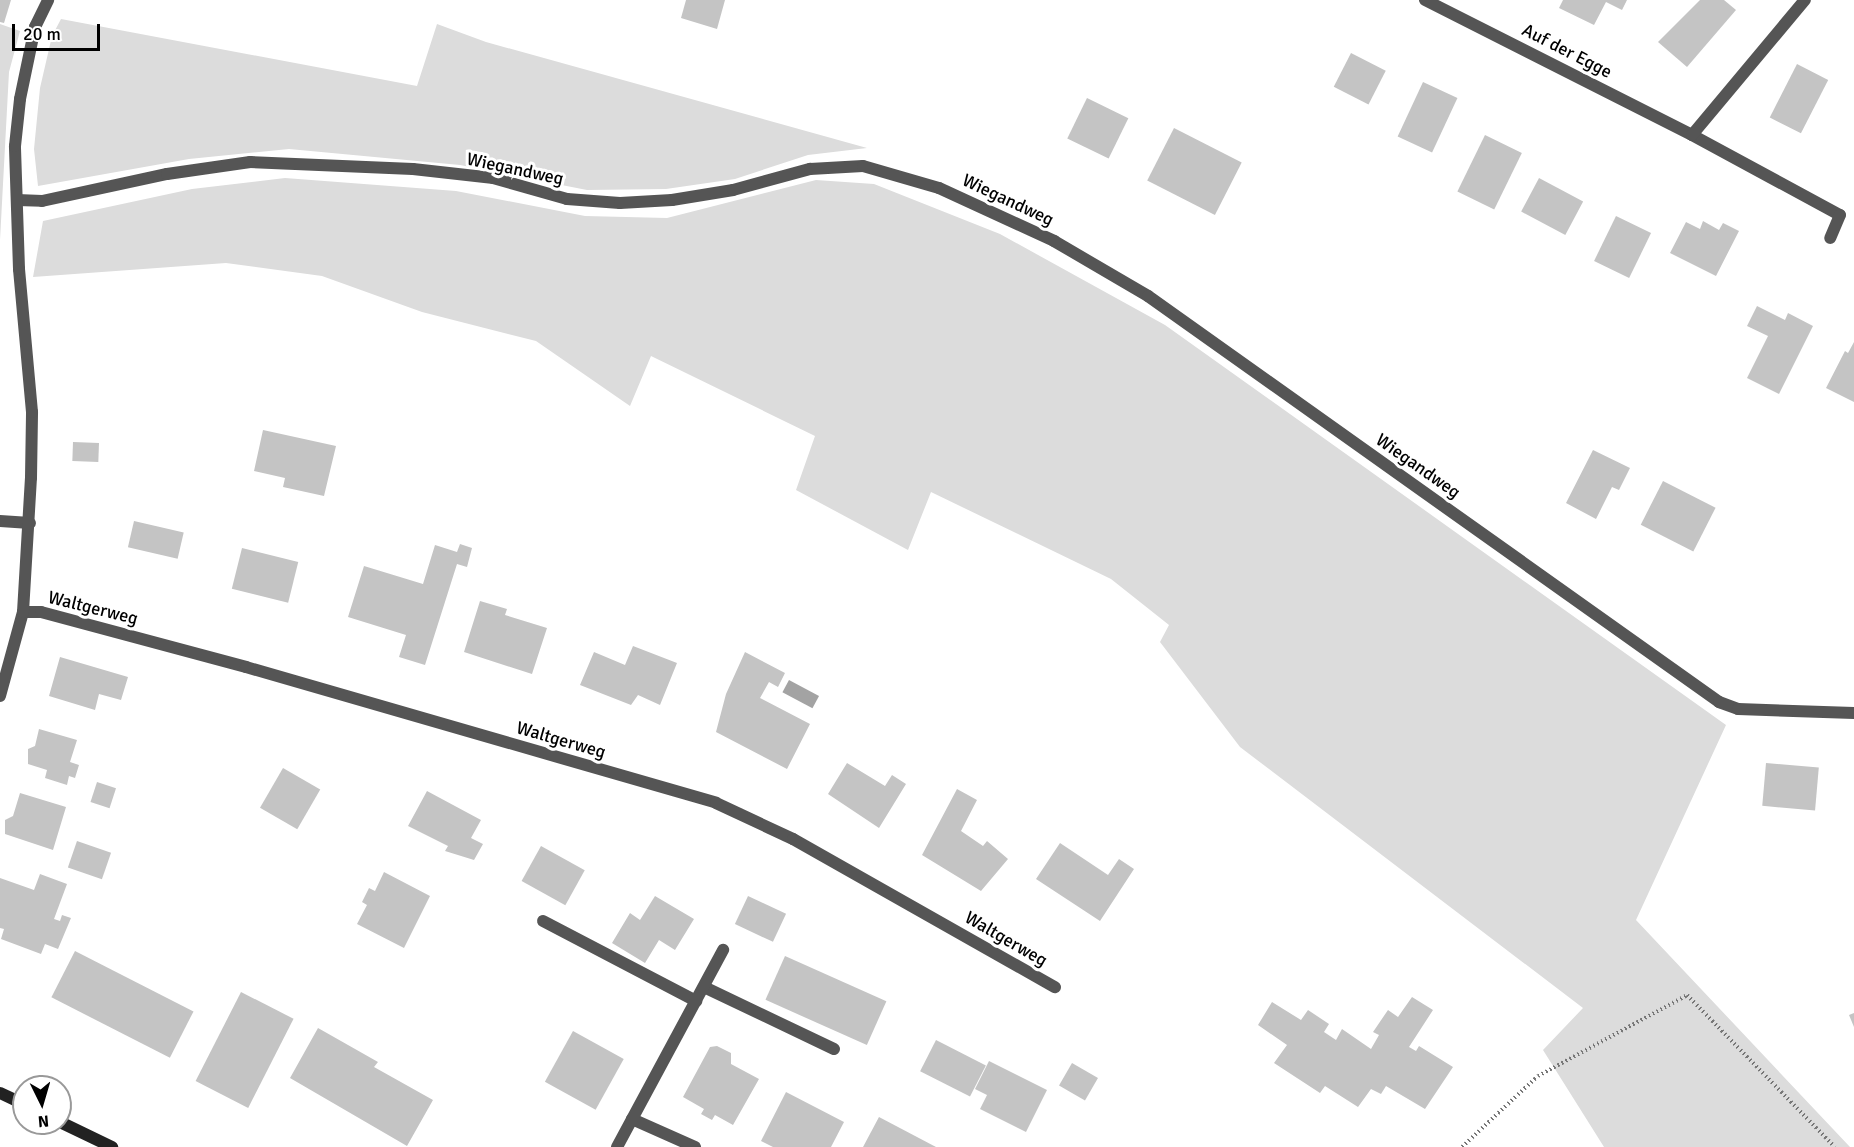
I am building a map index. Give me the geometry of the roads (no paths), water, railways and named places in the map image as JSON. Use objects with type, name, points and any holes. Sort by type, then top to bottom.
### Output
[{"type":"main road","points":[[72,1128],[112,1147]]},
{"type":"street","points":[[0,696],[23,612],[30,523],[32,412],[15,146],[20,99],[35,27],[48,0]]},
{"type":"street","name":"Auf der Egge","points":[[1425,0],[1692,135],[1840,214],[1830,238]]},
{"type":"street","points":[[1692,135],[1805,0]]},
{"type":"street","name":"Wiegandweg","points":[[17,200],[42,201],[167,174],[250,162],[413,169],[493,178],[567,199],[620,203],[672,200],[732,190],[810,168],[864,166],[939,189],[1054,241],[1148,296],[1719,702],[1738,709],[1854,713]]},
{"type":"street","points":[[0,521],[30,523]]},
{"type":"street","name":"Waltgerweg","points":[[23,612],[41,612],[246,667],[716,803],[793,839],[1054,987]]},
{"type":"street","points":[[543,921],[696,1001]]},
{"type":"street","points":[[616,1147],[723,950]]},
{"type":"street","points":[[704,987],[834,1049]]},
{"type":"street","points":[[632,1119],[695,1147]]}]
